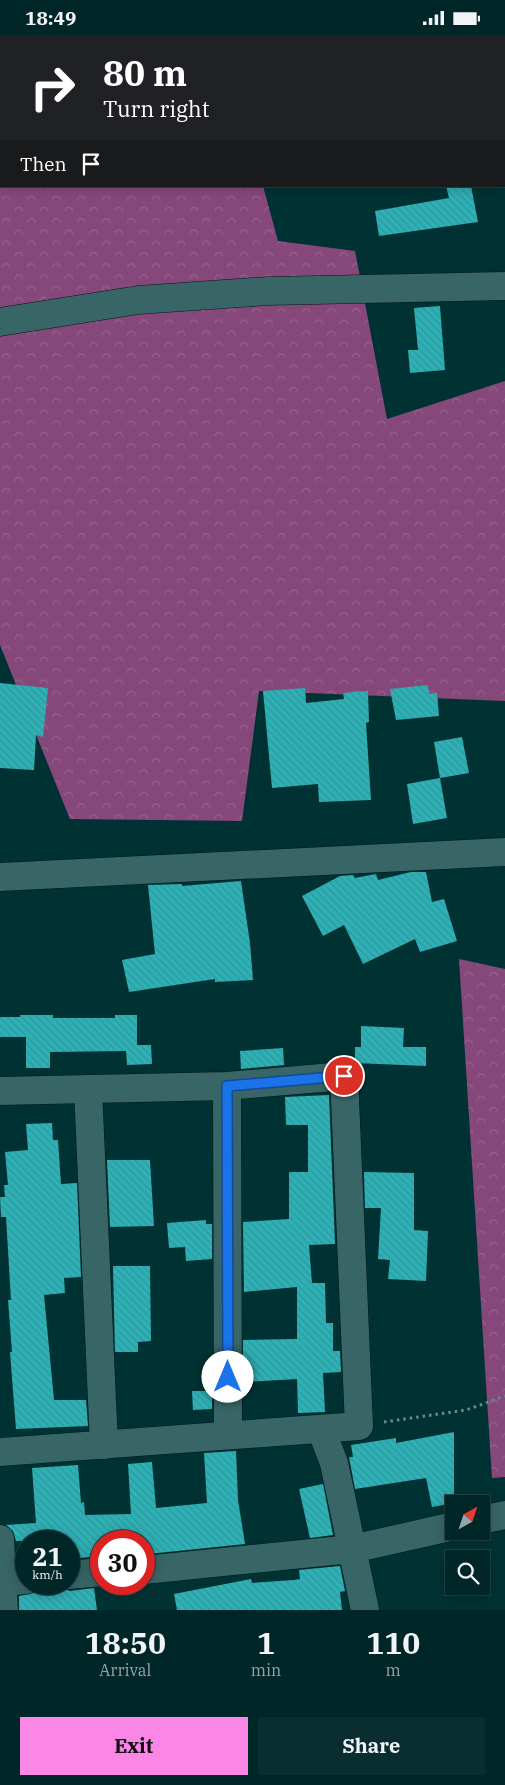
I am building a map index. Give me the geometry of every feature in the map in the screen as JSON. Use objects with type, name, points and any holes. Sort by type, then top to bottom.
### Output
[{"type":"street","points":[[0,322],[138,300],[269,291],[505,286]]},
{"type":"street","points":[[0,877],[505,852]]},
{"type":"street","points":[[0,1091],[227,1086],[344,1076],[359,1426],[0,1452]]},
{"type":"street","points":[[227,1086],[228,1435]]},
{"type":"street","points":[[88,1089],[104,1445]]},
{"type":"street","points":[[321,1429],[334,1463],[365,1610]]},
{"type":"street","points":[[490,1518],[505,1515]]},
{"type":"street","points":[[155,1569],[352,1549],[445,1528]]},
{"type":"street","points":[[0,1539],[14,1581],[4,1610]]},
{"type":"path","points":[[359,1426],[466,1411],[505,1396]]},
{"type":"green space","points":[[0,187],[263,187],[278,241],[355,251],[387,419],[505,381],[505,701],[259,691],[242,821],[70,819],[0,645]]},
{"type":"green space","points":[[459,959],[505,969],[505,1477],[492,1478]]},
{"type":"building","points":[[446,187],[471,187],[478,222],[379,236],[375,211],[449,198]]},
{"type":"building","points":[[440,306],[445,370],[410,373],[408,350],[418,350],[414,308]]},
{"type":"building","points":[[0,683],[48,688],[43,737],[36,735],[34,770],[0,768]]},
{"type":"building","points":[[428,685],[429,694],[437,693],[439,716],[396,720],[390,689]]},
{"type":"building","points":[[305,688],[306,703],[344,699],[343,693],[368,691],[369,722],[366,723],[371,800],[319,802],[318,784],[272,788],[263,691]]},
{"type":"building","points":[[462,737],[469,773],[440,778],[434,742]]},
{"type":"building","points":[[440,778],[447,818],[413,824],[407,784]]},
{"type":"building","points":[[411,872],[426,872],[432,902],[444,899],[457,941],[420,952],[415,939],[363,964],[344,925],[323,936],[302,896],[340,876],[353,875],[355,878],[376,874],[378,880]]},
{"type":"building","points":[[241,881],[253,980],[215,982],[215,979],[129,992],[122,960],[155,954],[148,885],[182,884],[182,886]]},
{"type":"building","points":[[20,1015],[53,1015],[53,1018],[115,1018],[115,1015],[137,1015],[137,1045],[151,1045],[152,1064],[127,1065],[126,1051],[50,1052],[50,1068],[26,1068],[26,1037],[0,1037],[0,1017],[20,1017]]},
{"type":"building","points":[[361,1026],[404,1028],[403,1047],[426,1047],[426,1066],[355,1063],[355,1047],[361,1047]]},
{"type":"building","points":[[283,1048],[284,1065],[241,1069],[240,1051]]},
{"type":"building","points":[[329,1095],[335,1244],[309,1245],[312,1283],[325,1283],[326,1323],[333,1323],[333,1351],[340,1351],[341,1372],[323,1373],[325,1412],[298,1413],[297,1379],[243,1382],[243,1340],[297,1339],[297,1287],[244,1292],[243,1222],[289,1219],[289,1172],[308,1172],[308,1125],[286,1125],[285,1097]]},
{"type":"building","points":[[52,1123],[53,1140],[58,1140],[61,1184],[77,1183],[81,1277],[64,1278],[65,1293],[44,1295],[54,1400],[86,1400],[88,1426],[16,1429],[10,1352],[12,1352],[8,1300],[11,1300],[6,1217],[1,1217],[0,1197],[5,1197],[4,1185],[8,1185],[5,1152],[28,1150],[26,1124]]},
{"type":"building","points":[[107,1160],[150,1160],[154,1226],[110,1227]]},
{"type":"building","points":[[364,1172],[414,1173],[414,1230],[428,1231],[426,1281],[388,1279],[390,1260],[378,1259],[381,1208],[365,1208]]},
{"type":"building","points":[[206,1220],[206,1224],[212,1224],[212,1259],[186,1261],[185,1247],[169,1248],[167,1223]]},
{"type":"building","points":[[113,1266],[150,1266],[151,1341],[138,1342],[138,1352],[115,1352]]},
{"type":"building","points":[[192,1391],[212,1391],[212,1409],[193,1410]]},
{"type":"building","points":[[454,1432],[454,1495],[445,1495],[445,1505],[432,1507],[426,1478],[355,1489],[349,1457],[353,1457],[351,1445],[396,1438],[396,1443]]},
{"type":"building","points":[[236,1451],[238,1500],[245,1544],[155,1553],[155,1530],[90,1530],[90,1557],[80,1558],[80,1530],[15,1530],[15,1538],[13,1531],[6,1525],[36,1523],[32,1468],[78,1465],[81,1503],[84,1502],[85,1515],[131,1514],[128,1464],[152,1462],[156,1508],[207,1503],[204,1453]]},
{"type":"building","points":[[323,1484],[333,1535],[310,1538],[299,1489]]},
{"type":"building","points":[[340,1566],[345,1591],[340,1592],[342,1610],[177,1610],[174,1594],[251,1579],[252,1583],[300,1579],[299,1570]]},
{"type":"building","points":[[90,1588],[90,1595],[95,1595],[97,1610],[19,1610],[19,1596],[80,1595],[80,1590]]},
{"type":"route","points":[[228,1377],[227,1086],[344,1076]]}]
